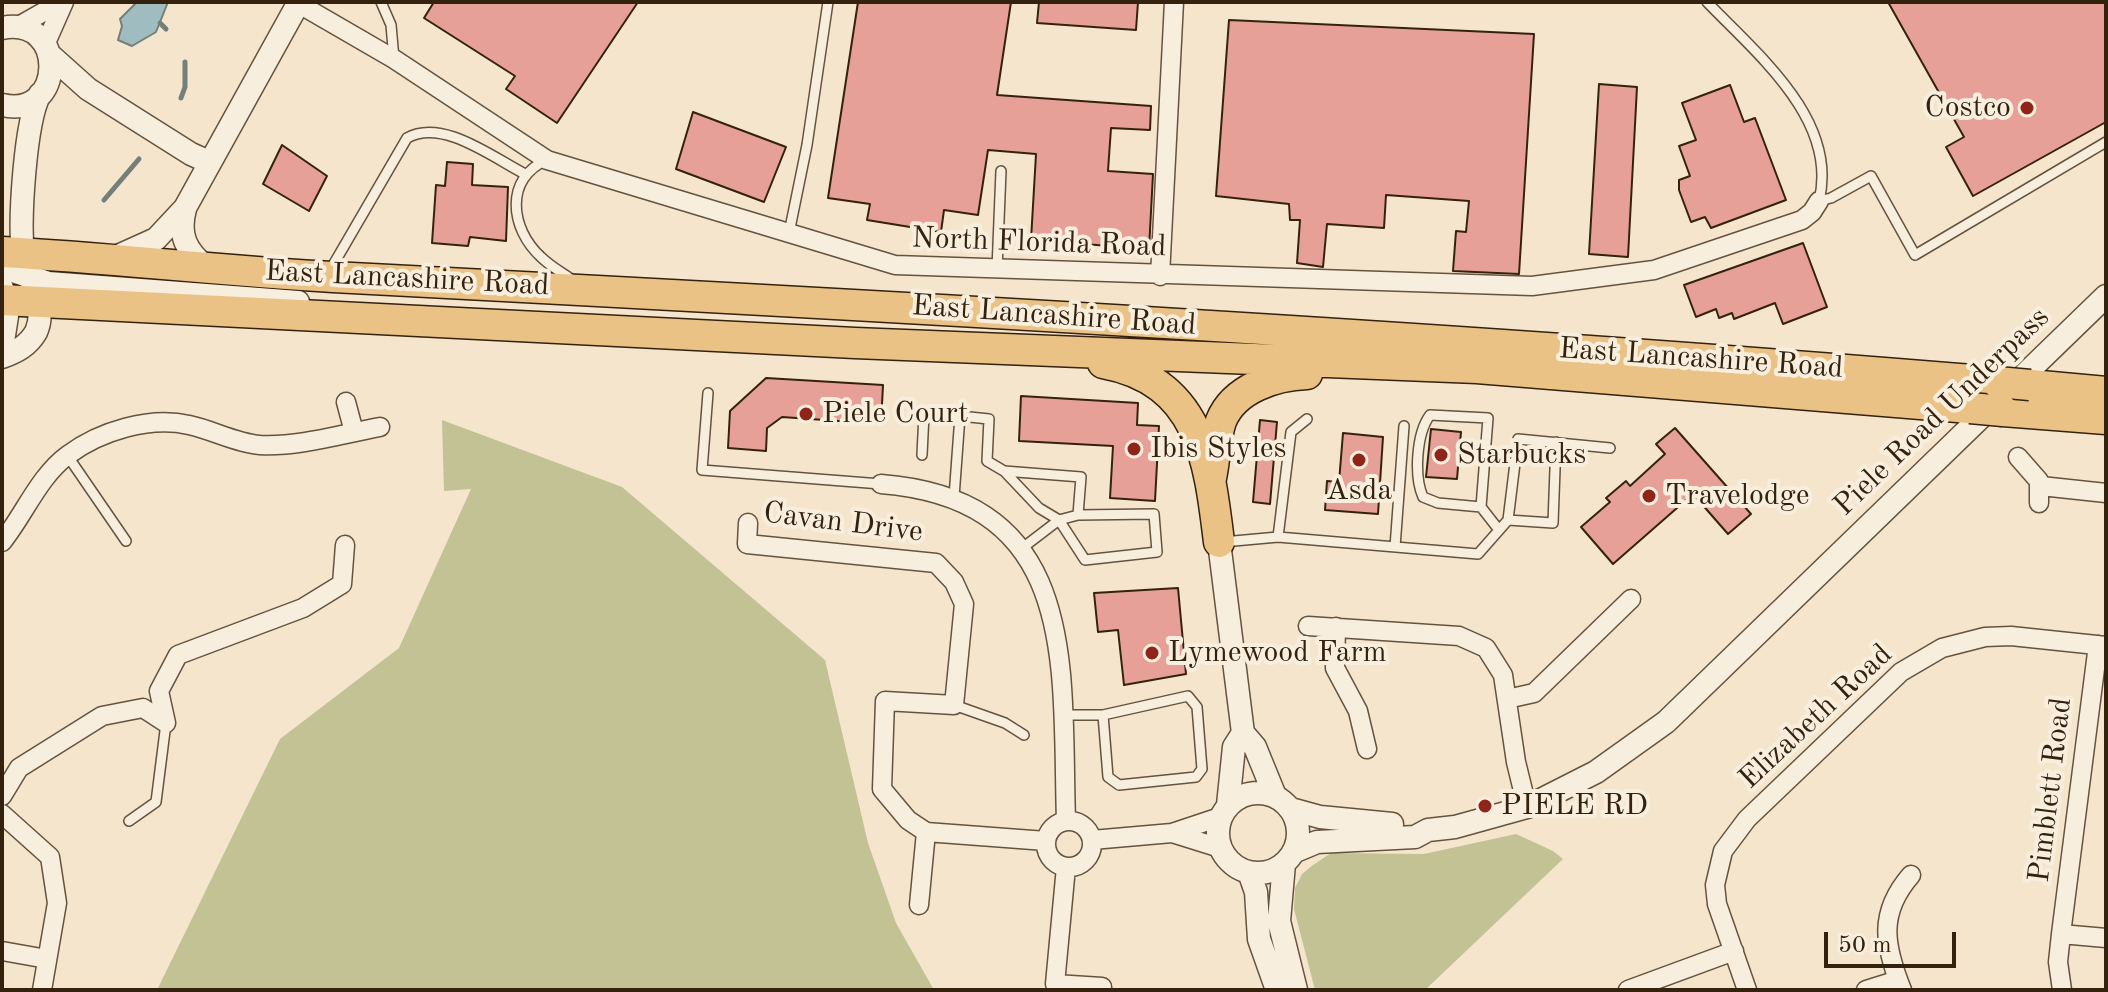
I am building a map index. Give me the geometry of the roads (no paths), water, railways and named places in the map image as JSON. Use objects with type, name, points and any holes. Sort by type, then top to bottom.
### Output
[{"type":"highway","name":"East Lancashire Road","points":[[3,293],[19,271],[116,257],[326,276],[1676,356],[2000,396],[2106,419]]},
{"type":"highway","name":"East Lancashire Road","points":[[19,271],[446,322],[1477,368],[1970,408],[2030,385],[2106,392]]},
{"type":"highway","points":[[1026,350],[1126,367],[1158,381],[1179,400],[1195,427],[1211,478],[1219,542]]},
{"type":"highway","points":[[1211,478],[1222,418],[1242,395],[1280,375],[1477,368]]},
{"type":"street","points":[[9,27],[62,2]]},
{"type":"street","points":[[2,357],[21,349],[37,330],[19,271],[29,129],[44,90],[48,50],[62,2]]},
{"type":"street","points":[[1160,276],[1174,2]]},
{"type":"street","points":[[206,267],[193,257],[184,242],[182,222],[185,208],[299,3]]},
{"type":"street","name":"North Florida Road","points":[[299,3],[394,59],[547,160],[895,265],[1532,286],[1602,279],[1695,258],[1802,220],[1819,201]]},
{"type":"street","points":[[9,27],[28,30],[88,89],[191,154],[209,162]]},
{"type":"street","points":[[2,105],[20,106],[44,90],[88,89]]},
{"type":"street","points":[[116,257],[156,239],[185,208]]},
{"type":"street","points":[[2,348],[7,316],[3,293]]},
{"type":"street","name":"Piele Road Underpass","points":[[1288,858],[1317,842],[1415,837],[1428,830],[1455,827],[1527,807],[1596,772],[1666,722],[2106,296]]},
{"type":"street","points":[[346,402],[354,432]]},
{"type":"street","points":[[2,542],[67,455],[99,437],[146,424],[188,424],[258,445],[281,445],[380,427]]},
{"type":"street","points":[[2018,457],[2040,495],[2106,493]]},
{"type":"street","points":[[881,484],[927,488],[954,497],[980,512],[1021,549],[1038,573],[1057,630],[1066,821]]},
{"type":"street","name":"Cavan Drive","points":[[748,523],[747,544],[936,563],[954,582],[964,604],[954,705]]},
{"type":"street","points":[[1219,542],[1243,733],[1255,747],[1298,831],[1279,894],[1279,921],[1296,990]]},
{"type":"street","points":[[166,723],[159,691],[178,655],[303,608],[342,584],[345,545]]},
{"type":"street","points":[[1507,699],[1534,693],[1631,599]]},
{"type":"street","points":[[1308,626],[1459,636],[1486,648],[1503,675],[1516,762],[1527,807]]},
{"type":"street","points":[[1336,627],[1335,668],[1358,711],[1367,749]]},
{"type":"street","name":"Elizabeth Road","points":[[1747,990],[1717,904],[1715,885],[1723,851],[1747,819],[1901,672],[1942,648],[1985,637],[2011,636],[2102,646]]},
{"type":"street","name":"Pimblett Road","points":[[2062,990],[2058,962],[2061,934],[2102,646]]},
{"type":"street","points":[[954,705],[885,701],[882,789],[908,820],[926,832],[1046,841]]},
{"type":"street","points":[[2,796],[19,768],[102,716],[143,708],[166,723]]},
{"type":"street","points":[[1243,733],[1234,747],[1224,811],[1217,831],[1220,848],[1231,864],[1249,872],[1271,871],[1288,858]]},
{"type":"street","points":[[1092,840],[1172,833],[1224,811],[1252,792],[1283,803]]},
{"type":"street","name":"Piele Road Underpass","points":[[1283,803],[1320,817],[1366,824],[1415,825],[1428,830]]},
{"type":"street","points":[[2,814],[50,857],[57,903],[42,990]]},
{"type":"street","points":[[1066,821],[1085,827],[1092,840],[1086,859],[1066,867],[1051,858],[1046,841],[1051,830],[1066,821]]},
{"type":"street","points":[[919,905],[926,832]]},
{"type":"street","points":[[1172,833],[1220,848]]},
{"type":"street","points":[[1066,867],[1054,987],[1102,987]]},
{"type":"street","points":[[1249,872],[1256,892],[1261,948],[1277,990]]},
{"type":"street","points":[[1866,990],[1900,985],[1886,923],[1897,891],[1911,875]]},
{"type":"street","points":[[2061,934],[2106,938]]},
{"type":"street","points":[[2,951],[47,959]]},
{"type":"street","points":[[1628,990],[1734,951]]},
{"type":"lane","points":[[381,2],[391,25],[394,59]]},
{"type":"lane","points":[[789,233],[807,145],[828,2]]},
{"type":"lane","points":[[1707,2],[1793,93],[1820,158],[1823,173],[1819,201]]},
{"type":"lane","points":[[326,276],[407,138],[421,130],[439,132],[525,174]]},
{"type":"lane","points":[[1819,201],[1871,176],[1915,255],[2106,142]]},
{"type":"lane","points":[[547,160],[525,174],[515,205],[519,226],[540,257],[584,289]]},
{"type":"lane","points":[[997,269],[1001,171]]},
{"type":"lane","points":[[708,393],[702,470],[881,484]]},
{"type":"lane","points":[[922,455],[924,414],[989,419],[987,461],[1004,471],[1039,508],[1059,520],[1085,560],[1157,552],[1154,514],[1078,515],[1059,520],[1021,549]]},
{"type":"lane","points":[[1481,507],[1438,503],[1423,497],[1418,486],[1420,448],[1423,425],[1430,415],[1488,418],[1481,507],[1499,530]]},
{"type":"lane","points":[[954,497],[960,416]]},
{"type":"lane","points":[[1278,537],[1291,432],[1307,419]]},
{"type":"lane","points":[[1395,547],[1404,426]]},
{"type":"lane","points":[[1219,542],[1278,537],[1478,554],[1508,520],[1518,439],[1610,448]]},
{"type":"lane","points":[[1508,520],[1553,523],[1556,442]]},
{"type":"lane","points":[[67,455],[126,541]]},
{"type":"lane","points":[[1004,471],[1081,477],[1078,515]]},
{"type":"lane","points":[[1063,715],[1103,715],[1188,696],[1197,707],[1202,769],[1196,777],[1119,785],[1108,777],[1103,715]]},
{"type":"lane","points":[[954,705],[1005,723],[1024,735]]},
{"type":"lane","points":[[129,821],[156,802],[166,723]]},
{"type":"water","points":[[137,2],[168,2],[156,32],[132,46],[118,40],[122,26],[120,19]]},
{"type":"waterway","points":[[160,23],[166,29]]},
{"type":"waterway","points":[[181,98],[185,87],[185,62]]},
{"type":"waterway","points":[[104,200],[139,159]]},
{"type":"place","name":"Costco","points":[[2027,108]]},
{"type":"place","name":"Piele Court","points":[[806,414]]},
{"type":"place","name":"Ibis Styles","points":[[1134,449]]},
{"type":"place","name":"Starbucks","points":[[1441,455]]},
{"type":"place","name":"Asda","points":[[1359,460]]},
{"type":"place","name":"Travelodge","points":[[1649,496]]},
{"type":"place","name":"Lymewood Farm","points":[[1152,653]]},
{"type":"place","name":"PIELE RD","points":[[1485,806]]}]
